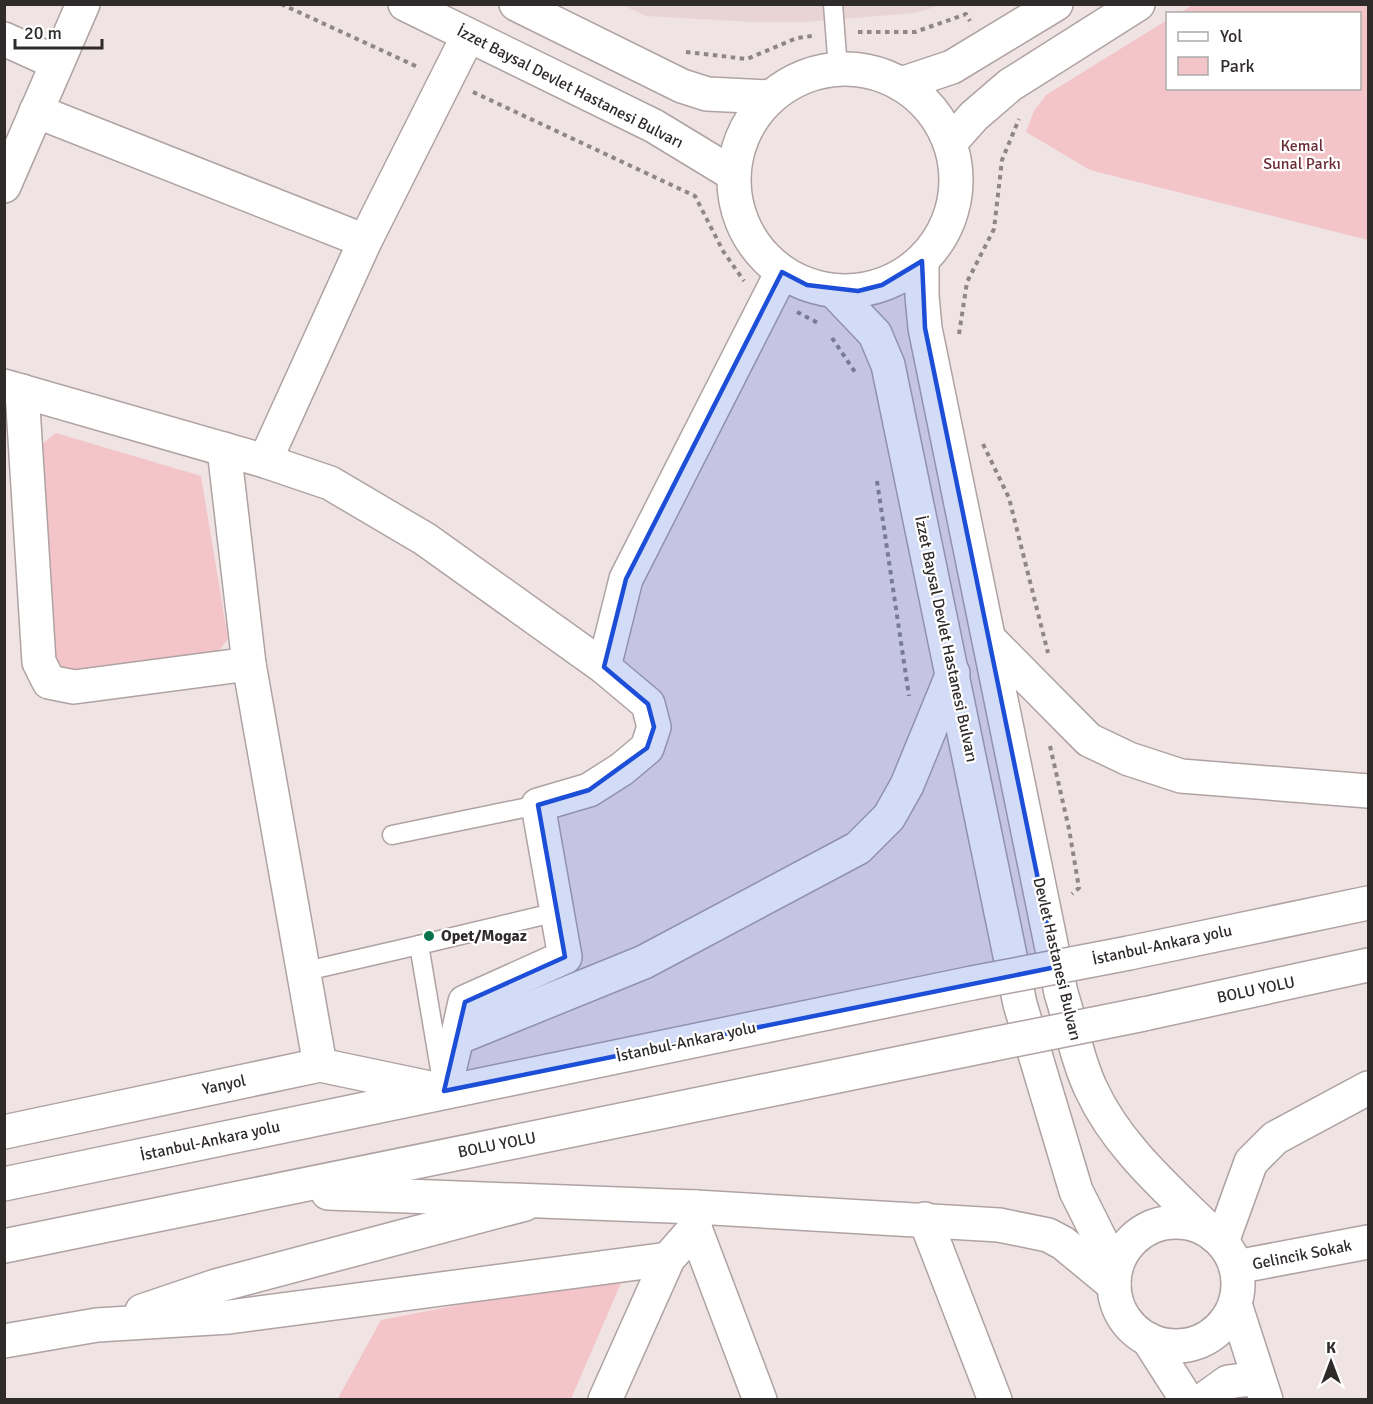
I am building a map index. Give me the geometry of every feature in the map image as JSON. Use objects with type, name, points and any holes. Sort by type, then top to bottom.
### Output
[{"type":"main road","points":[[4,186],[82,4]]},
{"type":"main road","name":"İzzet Baysal Devlet Hastanesi Bulvarı","points":[[405,4],[654,126],[733,174]]},
{"type":"main road","points":[[516,4],[682,86],[716,95],[770,98]]},
{"type":"main road","points":[[901,84],[952,67],[987,48],[1056,4]]},
{"type":"main road","points":[[950,143],[974,117],[1010,85],[1138,4]]},
{"type":"main road","points":[[265,461],[365,241],[448,80],[468,36]]},
{"type":"main road","points":[[4,39],[57,63]]},
{"type":"main road","points":[[604,667],[626,579],[775,285],[764,258],[745,229],[734,197],[733,174],[744,132],[755,114],[770,98],[790,83],[806,76],[838,69],[871,72],[901,84],[927,106],[938,119],[950,143],[956,168],[956,193],[950,218],[938,241],[922,261],[903,275],[882,285],[858,291],[834,291],[807,285],[775,285]]},
{"type":"main road","points":[[36,111],[365,241]]},
{"type":"main road","points":[[922,261],[926,328],[989,639],[1089,740],[1129,759],[1181,776],[1368,791]]},
{"type":"main road","name":"İzzet Baysal Devlet Hastanesi Bulvarı","points":[[834,291],[875,334],[884,352],[953,673],[1020,1004],[1076,1191],[1114,1277]]},
{"type":"main road","points":[[249,664],[74,687],[49,682],[39,662],[18,564],[13,389],[265,461],[330,483],[425,538],[604,667],[648,704],[654,727],[647,748],[622,769],[589,790],[538,805],[565,957],[465,1002],[444,1091]]},
{"type":"main road","points":[[224,449],[249,664],[320,1065]]},
{"type":"main road","name":"Devlet Hastanesi Bulvarı","points":[[989,639],[1061,993],[1090,1088],[1109,1123],[1131,1152],[1224,1248]]},
{"type":"main road","points":[[458,1038],[644,962],[858,848],[889,817],[907,785],[953,673]]},
{"type":"main road","name":"İstanbul-Ankara yolu","points":[[4,1184],[444,1091],[1368,903]]},
{"type":"main road","name":"BOLU YOLU","points":[[4,1246],[1144,1014],[1368,966]]},
{"type":"main road","name":"Yanyol","points":[[4,1132],[320,1065],[444,1091]]},
{"type":"main road","points":[[1224,1248],[1251,1162],[1275,1138],[1368,1088]]},
{"type":"main road","points":[[273,1191],[540,1200],[696,1218],[925,1220],[999,1225],[1048,1235],[1114,1277]]},
{"type":"main road","points":[[97,1325],[216,1286],[540,1200]]},
{"type":"main road","points":[[604,1400],[669,1259],[696,1218]]},
{"type":"main road","points":[[696,1218],[760,1400]]},
{"type":"main road","points":[[925,1220],[995,1400]]},
{"type":"main road","points":[[1187,1222],[1224,1248],[1238,1286],[1235,1304],[1221,1327],[1199,1342],[1173,1346],[1148,1339],[1131,1327],[1119,1310],[1114,1277],[1120,1254],[1130,1241],[1156,1224],[1187,1222]]},
{"type":"main road","points":[[4,1256],[54,1236]]},
{"type":"main road","name":"Gelincik Sokak","points":[[1224,1248],[1368,1242]]},
{"type":"main road","points":[[4,1341],[97,1325],[229,1317],[669,1259]]},
{"type":"main road","points":[[1203,1400],[1228,1382],[1262,1389],[1235,1304]]},
{"type":"main road","points":[[1148,1339],[1187,1400]]},
{"type":"lane","points":[[829,6],[838,69]]},
{"type":"lane","points":[[392,835],[538,805]]},
{"type":"lane","points":[[302,972],[557,912]]},
{"type":"lane","points":[[418,945],[444,1091]]},
{"type":"path","points":[[281,4],[695,196],[723,251],[744,280],[775,285],[825,326]]},
{"type":"path","points":[[684,51],[747,59],[797,38],[834,32],[915,32],[966,14],[987,48]]},
{"type":"path","points":[[959,336],[967,282],[994,229],[1002,160],[1025,109],[1010,85]]},
{"type":"path","points":[[831,336],[858,376]]},
{"type":"path","points":[[981,436],[984,447],[1010,498],[1043,626],[1048,654],[1040,688]]},
{"type":"path","points":[[876,470],[910,703]]},
{"type":"path","points":[[1048,738],[1070,829],[1079,888]]},
{"type":"highlighted area","points":[[922,261],[925,328],[1056,967],[444,1091],[465,1002],[565,957],[538,805],[589,790],[647,748],[654,727],[648,704],[604,667],[626,579],[782,272],[807,285],[858,291],[882,285]]},
{"type":"shaded area","points":[[622,5],[942,5],[915,13],[806,22],[753,22],[646,16]]},
{"type":"green space","name":"Kemal Sunal Parkı","points":[[1193,5],[1368,5],[1368,240],[1090,170],[1026,132],[1034,111],[1046,95],[1166,21],[1166,90],[1361,90],[1361,12],[1181,12]]},
{"type":"green space","points":[[56,433],[201,476],[228,639],[214,657],[73,673],[57,665],[50,653],[40,446]]},
{"type":"green space","points":[[613,1275],[621,1283],[571,1399],[337,1400],[381,1320]]},
{"type":"place","name":"Opet/Mogaz","points":[[429,936]]}]
